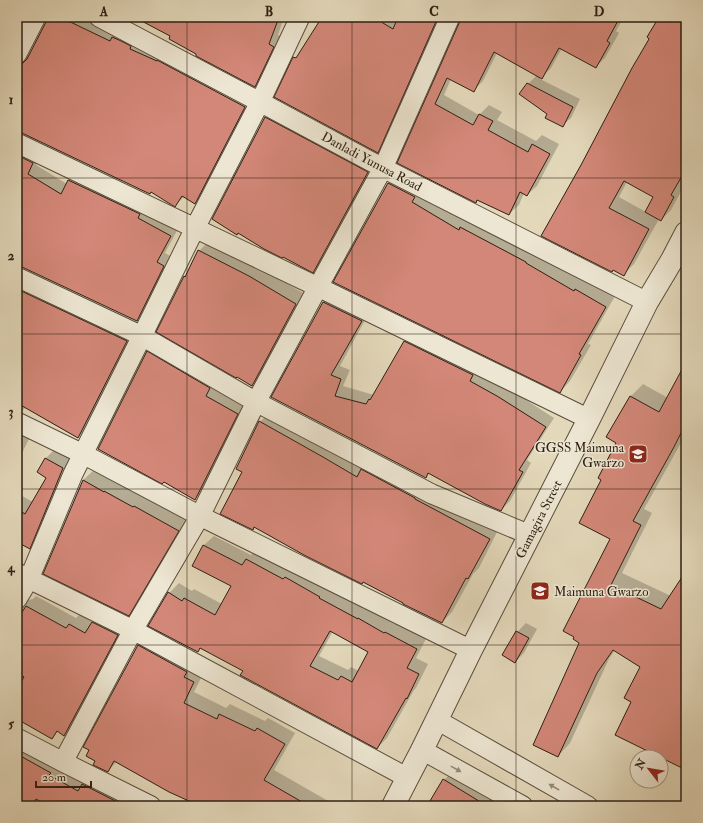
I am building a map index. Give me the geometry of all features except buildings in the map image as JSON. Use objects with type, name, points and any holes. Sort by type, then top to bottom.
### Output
[{"type":"street","points":[[17,54],[36,17]]},
{"type":"street","name":"Danladi Yunusa Road","points":[[100,17],[383,168],[647,302]]},
{"type":"street","points":[[17,599],[23,576],[195,228],[260,102],[300,17]]},
{"type":"street","points":[[63,762],[133,630],[200,516],[256,402],[383,168],[450,17]]},
{"type":"street","points":[[17,143],[589,419]]},
{"type":"street","name":"Gamagira Street","points":[[392,806],[408,778],[647,302],[679,262],[686,233]]},
{"type":"street","points":[[17,277],[142,336],[256,402],[432,494],[530,535]]},
{"type":"street","points":[[17,422],[83,454],[200,516],[471,650]]},
{"type":"street","points":[[23,576],[133,630],[408,778]]},
{"type":"street","points":[[437,720],[588,806]]},
{"type":"street","points":[[17,738],[151,806]]},
{"type":"street","points":[[422,750],[523,806]]},
{"type":"place","name":"GGSS Maimuna Gwarzo","points":[[638,454]]},
{"type":"place","name":"Maimuna Gwarzo","points":[[540,591]]}]
